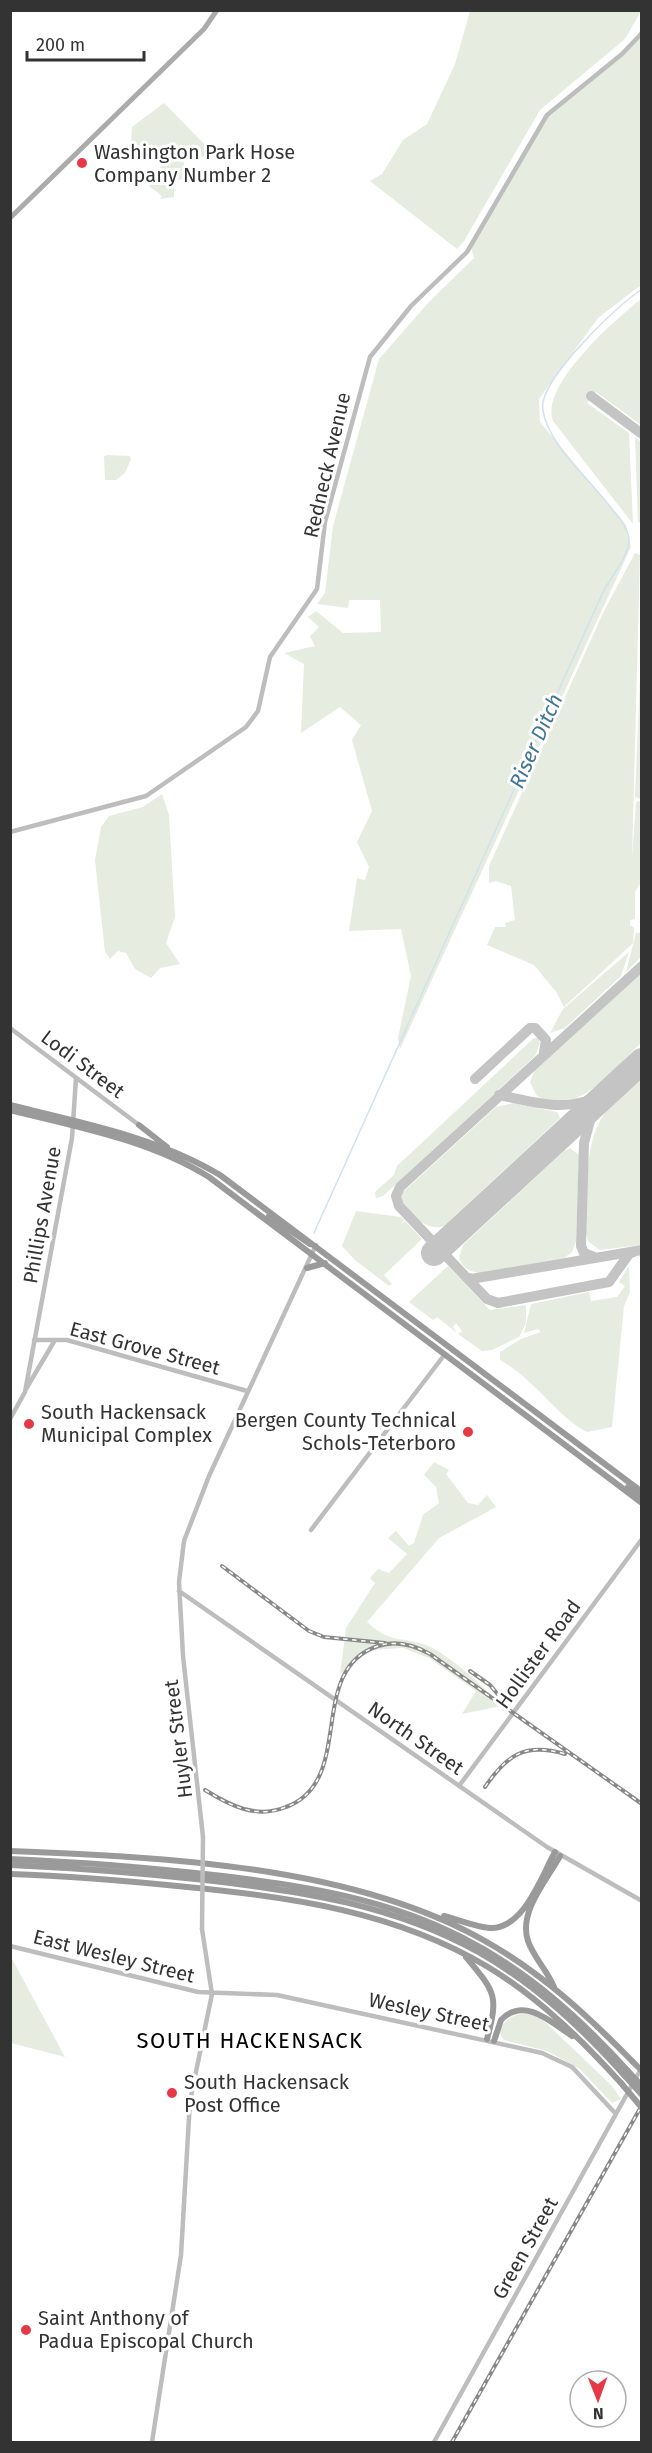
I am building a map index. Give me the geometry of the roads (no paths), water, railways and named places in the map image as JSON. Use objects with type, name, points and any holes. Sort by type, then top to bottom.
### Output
[{"type":"highway","points":[[10,1106],[172,1152],[226,1179],[642,1492]]},
{"type":"highway","points":[[10,1110],[73,1124],[138,1144],[172,1157],[209,1177],[642,1503]]},
{"type":"highway","points":[[138,1125],[172,1152]]},
{"type":"highway","points":[[254,1210],[273,1218],[304,1242],[316,1245]]},
{"type":"highway","points":[[313,1254],[323,1257],[378,1293]]},
{"type":"highway","points":[[307,1268],[325,1263]]},
{"type":"highway","points":[[609,1477],[642,1497]]},
{"type":"highway","points":[[10,1851],[149,1860],[267,1873],[348,1887],[422,1911],[483,1927],[506,1925],[522,1910],[558,1854]]},
{"type":"highway","points":[[554,1987],[547,1970],[528,1940],[525,1926],[531,1907],[558,1854]]},
{"type":"highway","points":[[10,1859],[117,1866],[245,1879],[344,1894],[398,1910],[464,1938],[525,1975],[575,2016],[626,2073],[642,2095]]},
{"type":"highway","points":[[10,1865],[141,1873],[263,1887],[337,1899],[398,1916],[457,1941],[518,1977],[572,2021],[642,2086]]},
{"type":"highway","points":[[10,1874],[156,1884],[317,1904],[398,1925],[462,1952],[528,1994],[586,2046],[642,2108]]},
{"type":"highway","points":[[422,1911],[487,1941],[554,1987],[642,2069]]},
{"type":"highway","points":[[462,1952],[485,1979],[492,1993],[494,2014],[490,2040]]},
{"type":"highway","points":[[490,2040],[506,2015],[526,2010],[542,2016],[586,2046]]},
{"type":"main road","points":[[10,218],[204,29],[217,10]]},
{"type":"street","name":"Redneck Avenue","points":[[10,832],[146,796],[246,727],[254,718],[261,705],[270,657],[317,589],[326,522],[370,357],[411,306],[467,252],[547,115],[622,54],[642,33]]},
{"type":"street","name":"Lodi Street","points":[[10,1028],[138,1125]]},
{"type":"street","name":"Phillips Avenue","points":[[25,1392],[73,1124],[76,1078]]},
{"type":"street","name":"Huyler Street","points":[[152,2442],[181,2255],[190,2101],[212,1994],[202,1929],[203,1837],[183,1656],[179,1591],[181,1557],[191,1517],[316,1245]]},
{"type":"street","name":"Phillips Avenue","points":[[10,1419],[55,1340]]},
{"type":"street","name":"East Grove Street","points":[[34,1341],[67,1340],[247,1391]]},
{"type":"street","points":[[311,1530],[445,1354]]},
{"type":"street","name":"Hollister Road","points":[[459,1786],[642,1539]]},
{"type":"street","name":"North Street","points":[[179,1591],[558,1854],[642,1901]]},
{"type":"street","name":"East Wesley Street","points":[[10,1946],[212,1994]]},
{"type":"street","name":"Wesley Street","points":[[212,1994],[277,1995],[490,2040],[551,2056],[566,2063],[586,2080],[616,2114]]},
{"type":"street","name":"Green Street","points":[[434,2442],[642,2069]]},
{"type":"waterway","name":"Riser Ditch","points":[[314,1233],[603,592],[626,552],[629,539],[624,525],[559,446],[546,422],[543,402],[548,389],[570,357],[616,310],[642,289]]},
{"type":"railway","points":[[222,1566],[309,1631],[324,1637],[385,1643]]},
{"type":"railway","points":[[205,1790],[234,1806],[264,1812],[286,1807],[307,1794],[320,1774],[343,1678],[356,1659],[378,1646],[398,1644],[418,1648],[430,1654],[642,1804]]},
{"type":"railway","points":[[470,1671],[490,1685],[501,1698]]},
{"type":"railway","points":[[485,1787],[501,1767],[518,1754],[539,1750],[565,1754]]},
{"type":"railway","points":[[452,2442],[642,2105]]},
{"type":"place","name":"Washington Park Hose Company Number 2","points":[[82,163]]},
{"type":"place","name":"South Hackensack Municipal Complex","points":[[29,1424]]},
{"type":"place","name":"Bergen County Technical Schols-Teterboro","points":[[468,1432]]},
{"type":"place","name":"South Hackensack Post Office","points":[[172,2093]]},
{"type":"place","name":"Saint Anthony of Padua Episcopal Church","points":[[26,2330]]},
{"type":"district","name":"SOUTH HACKENSACK","points":[[250,2040]]}]
